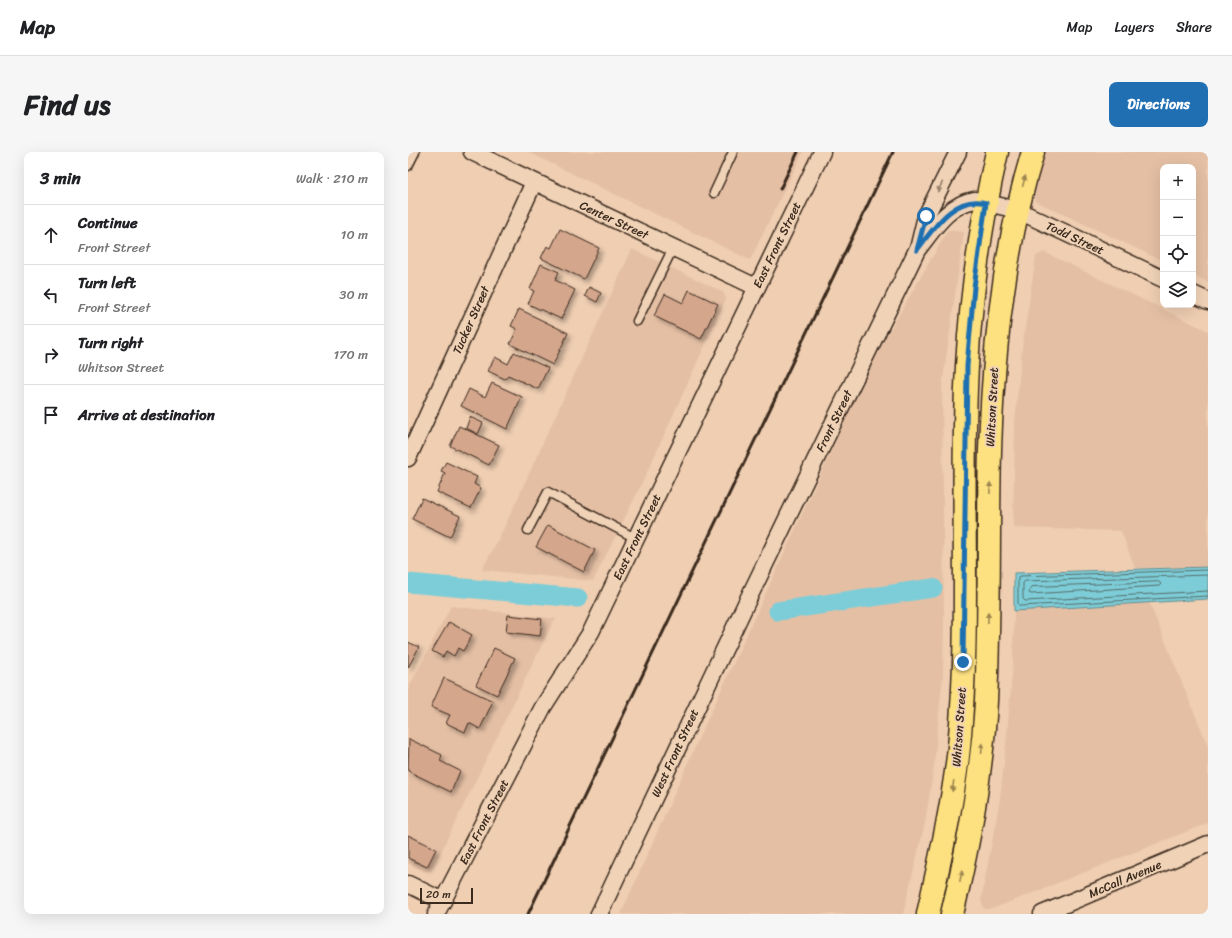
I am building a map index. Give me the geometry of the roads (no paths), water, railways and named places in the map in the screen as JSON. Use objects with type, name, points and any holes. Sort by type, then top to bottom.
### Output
[{"type":"main road","name":"Whitson Street","points":[[928,914],[947,827],[959,748],[963,662],[967,366],[974,287],[986,203],[997,152]]},
{"type":"main road","name":"Whitson Street","points":[[952,914],[969,835],[982,746],[988,652],[992,396],[1003,296],[1017,210],[1032,152]]},
{"type":"street","name":"Center Street","points":[[472,152],[756,287]]},
{"type":"street","name":"East Front Street","points":[[440,908],[543,707],[591,632],[822,152]]},
{"type":"street","name":"Front Street","points":[[750,593],[917,250],[926,216],[958,152]]},
{"type":"street","name":"Tucker Street","points":[[408,458],[534,182]]},
{"type":"street","name":"Front Street","points":[[917,250],[938,223],[955,208],[969,201],[975,200],[986,203]]},
{"type":"street","name":"Todd Street","points":[[986,203],[1017,210],[1160,278]]},
{"type":"street","points":[[1196,295],[1208,301]]},
{"type":"street","name":"West Front Street","points":[[599,914],[750,593]]},
{"type":"street","name":"McCall Avenue","points":[[1046,913],[1208,844]]},
{"type":"street","points":[[408,884],[440,908]]},
{"type":"lane","points":[[408,166],[415,152]]},
{"type":"lane","points":[[714,193],[733,152]]},
{"type":"lane","points":[[637,321],[673,248]]},
{"type":"lane","points":[[528,530],[548,492],[637,539]]},
{"type":"water","points":[[1208,567],[1208,599],[1014,611],[1014,573]]},
{"type":"waterway","points":[[408,583],[578,598]]},
{"type":"waterway","points":[[778,611],[933,588]]},
{"type":"railway","points":[[780,189],[798,152]]},
{"type":"railway","points":[[528,914],[893,152]]}]
